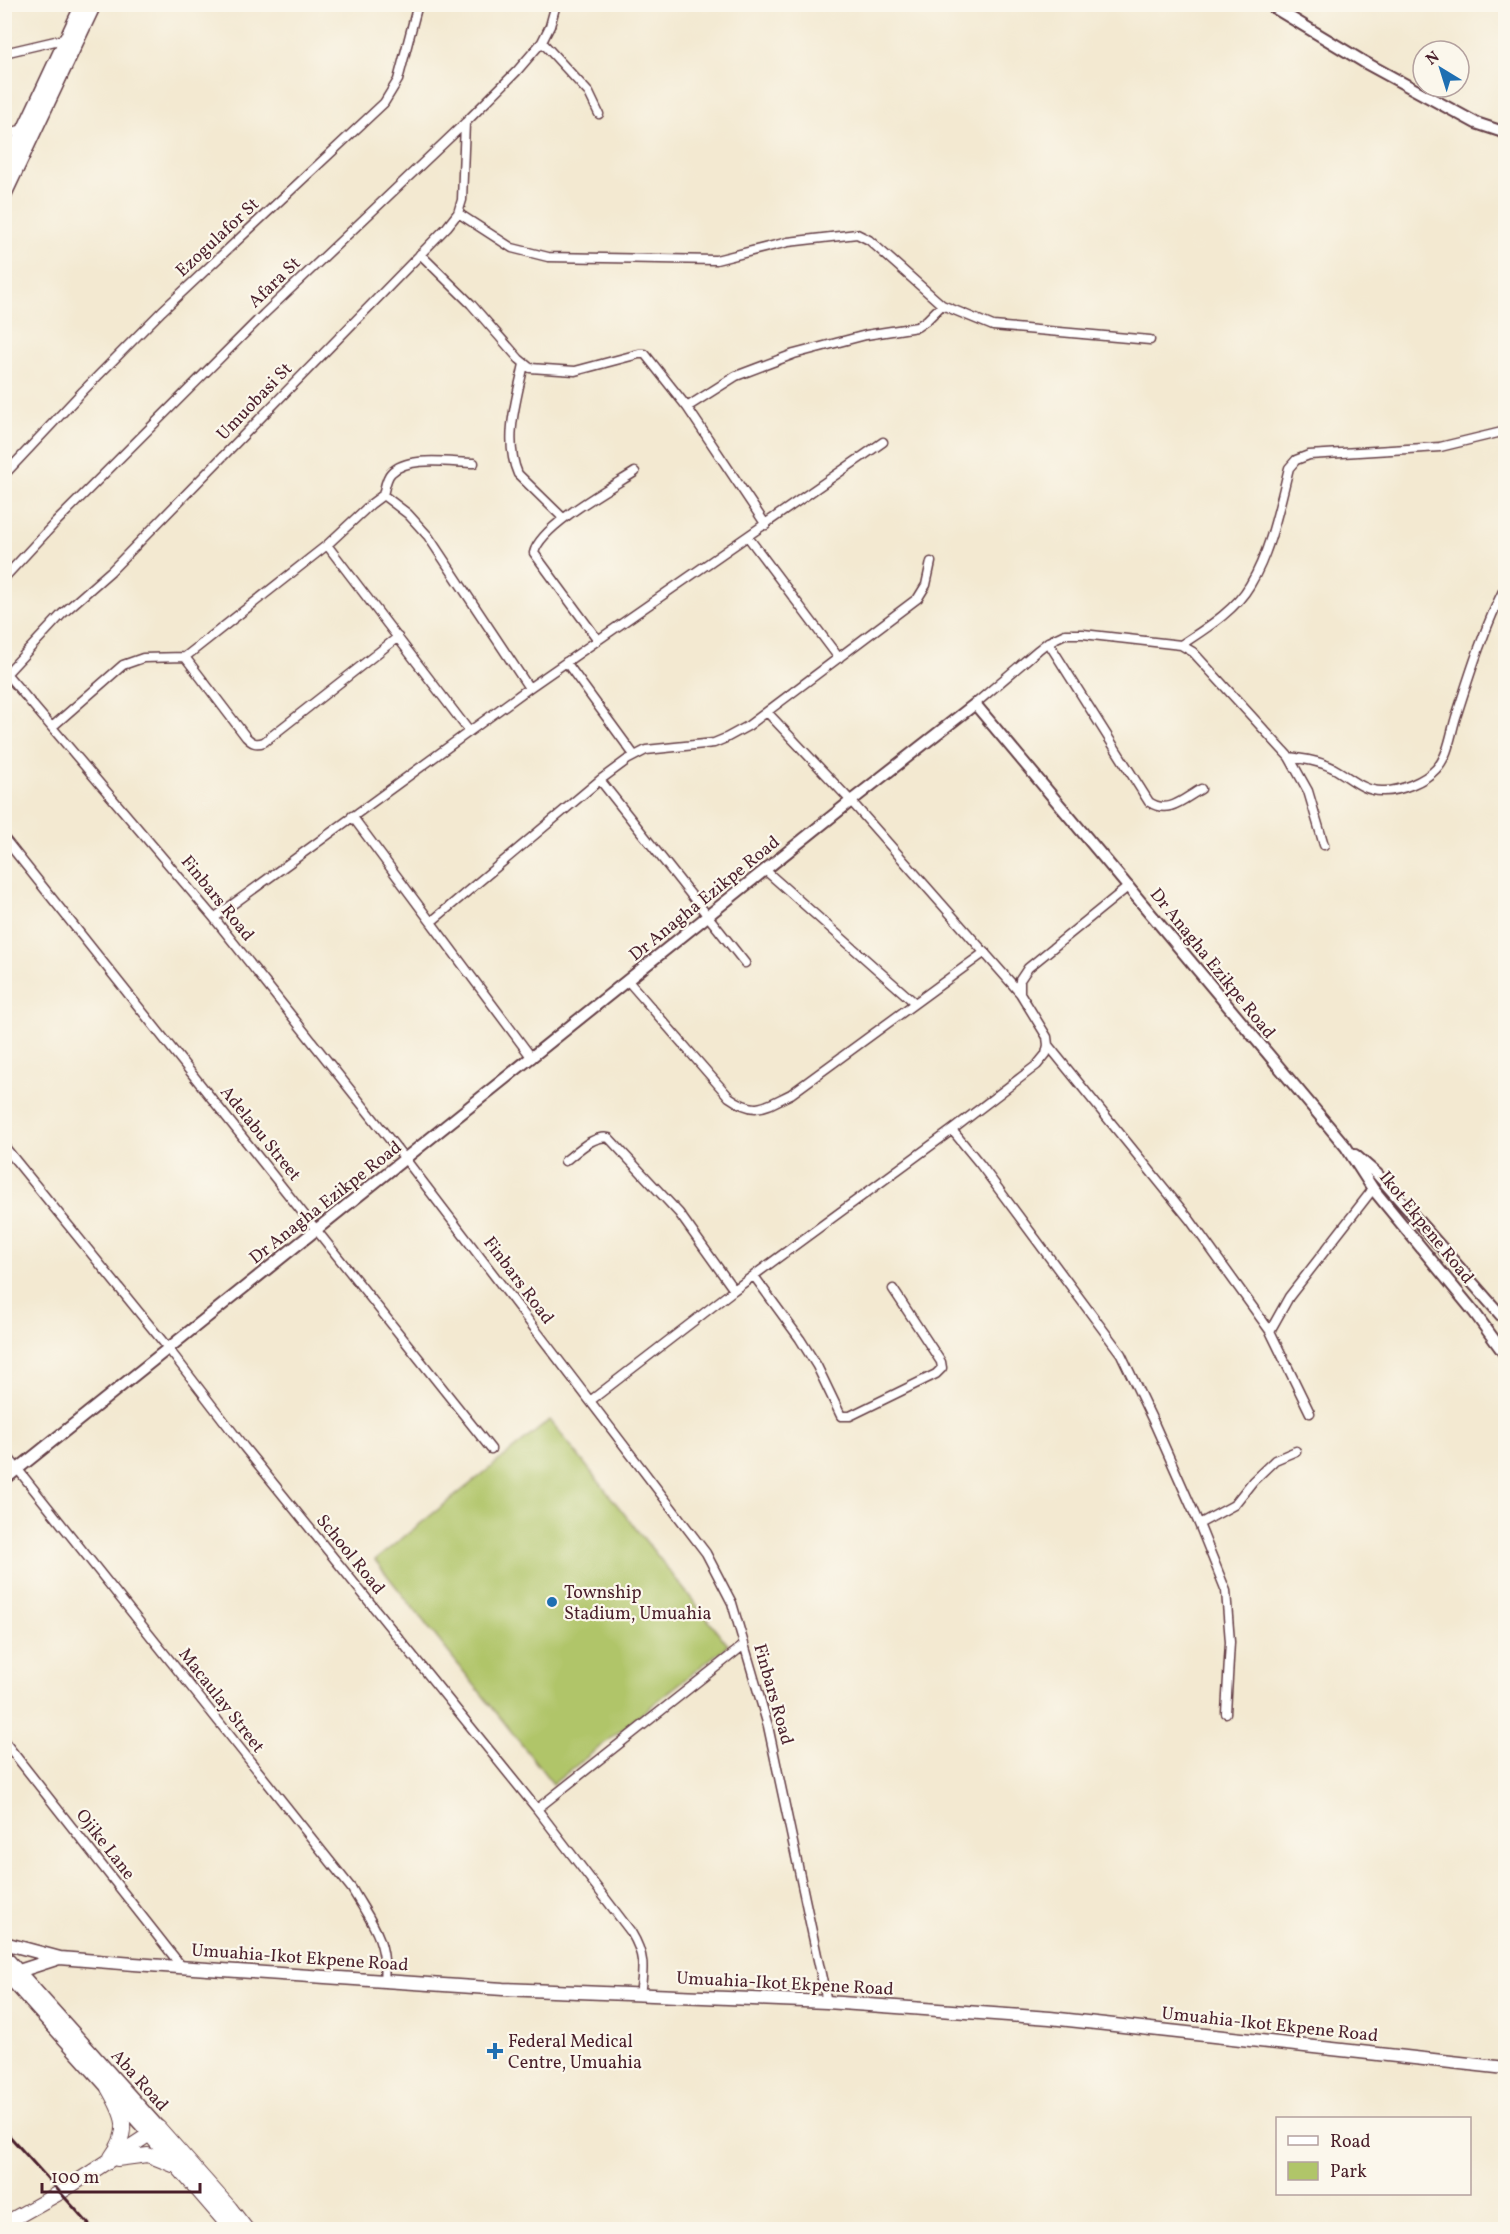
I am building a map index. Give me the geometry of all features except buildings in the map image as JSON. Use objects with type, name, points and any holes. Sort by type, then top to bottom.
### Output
[{"type":"main road","points":[[4,171],[82,4]]},
{"type":"main road","points":[[4,197],[95,4]]},
{"type":"main road","points":[[4,1944],[60,1958]]},
{"type":"main road","points":[[9,1967],[26,1949]]},
{"type":"main road","points":[[9,1967],[60,1958]]},
{"type":"main road","name":"Umuahia-Ikot Ekpene Road","points":[[60,1958],[384,1981],[827,2002],[1050,2018],[1506,2068]]},
{"type":"main road","points":[[33,1986],[32,1974],[42,1962]]},
{"type":"main road","name":"Aba Road","points":[[9,1967],[33,1986],[232,2229]]},
{"type":"main road","name":"Aba Road","points":[[9,1967],[108,2088],[154,2131],[247,2229]]},
{"type":"main road","points":[[107,2161],[121,2142],[124,2127],[121,2112],[108,2088]]},
{"type":"main road","points":[[4,2224],[61,2192],[154,2131]]},
{"type":"main road","points":[[107,2161],[148,2155],[166,2161],[183,2172]]},
{"type":"street","name":"Ezogulafor St","points":[[4,475],[162,311],[384,103],[399,80],[418,4]]},
{"type":"street","name":"Afara St","points":[[4,578],[264,314],[465,123],[542,42],[550,26],[556,4]]},
{"type":"street","points":[[1268,4],[1364,62],[1476,123],[1506,133]]},
{"type":"street","points":[[4,53],[66,38],[80,37]]},
{"type":"street","points":[[542,42],[589,93],[599,114]]},
{"type":"street","points":[[465,123],[462,200],[458,213],[512,248],[548,257],[716,260],[788,242],[857,234],[869,240],[942,305],[993,326],[1150,340]]},
{"type":"street","points":[[4,134],[25,129]]},
{"type":"street","name":"Umuobasi St","points":[[6,672],[62,614],[111,571],[458,213]]},
{"type":"street","points":[[420,254],[471,304],[530,368],[575,371],[645,354],[687,407],[766,525]]},
{"type":"street","points":[[687,407],[736,376],[794,354],[866,335],[917,327],[942,305]]},
{"type":"street","points":[[524,364],[512,424],[514,465],[518,474],[563,518]]},
{"type":"street","points":[[1181,645],[1221,618],[1250,586],[1271,536],[1289,468],[1296,460],[1309,455],[1440,447],[1506,431]]},
{"type":"street","points":[[214,918],[529,688],[883,442]]},
{"type":"street","points":[[52,727],[123,665],[132,660],[185,657],[327,545],[383,495],[389,474],[401,465],[418,462],[474,464]]},
{"type":"street","points":[[598,640],[534,554],[536,546],[563,518],[634,472]]},
{"type":"street","points":[[383,495],[408,514],[428,536],[529,688]]},
{"type":"street","points":[[748,537],[839,658]]},
{"type":"street","points":[[327,545],[469,731]]},
{"type":"street","points":[[431,922],[600,780],[634,755],[646,750],[714,743],[748,726],[918,598],[926,585],[932,562]]},
{"type":"street","points":[[1289,757],[1333,768],[1367,790],[1385,792],[1412,785],[1436,770],[1447,753],[1449,735],[1492,611],[1506,585]]},
{"type":"street","points":[[975,704],[1048,642],[1065,634],[1181,645],[1193,652],[1289,757],[1308,791],[1324,845]]},
{"type":"street","points":[[185,657],[246,737],[252,743],[258,744],[264,742],[398,637]]},
{"type":"street","points":[[1048,642],[1149,802],[1157,808],[1169,808],[1201,789]]},
{"type":"street","points":[[566,662],[634,755]]},
{"type":"street","name":"Finbars Road","points":[[6,672],[214,918],[406,1160],[706,1553],[732,1603],[768,1726],[827,2002]]},
{"type":"street","name":"Dr Anagha Ezikpe Road","points":[[4,1480],[975,704],[1346,1147]]},
{"type":"street","points":[[590,1401],[734,1290],[952,1131],[1037,1065],[1046,1054],[1047,1037],[1020,993],[1016,982],[985,952],[851,801],[767,712]]},
{"type":"street","points":[[600,780],[745,963]]},
{"type":"street","points":[[352,816],[532,1058]]},
{"type":"street","name":"Adelabu Street","points":[[4,838],[491,1449]]},
{"type":"street","points":[[765,870],[915,1003]]},
{"type":"street","points":[[1016,982],[1028,968],[1129,886]]},
{"type":"street","points":[[628,981],[729,1096],[744,1107],[758,1109],[791,1094],[985,952]]},
{"type":"street","points":[[1048,1045],[1190,1221],[1270,1330],[1310,1413]]},
{"type":"street","points":[[952,1131],[980,1164],[1121,1354],[1155,1425],[1226,1591],[1230,1642],[1226,1713]]},
{"type":"street","points":[[565,1161],[597,1138],[609,1138],[679,1213],[734,1290]]},
{"type":"street","name":"School Road","points":[[4,1146],[168,1348],[244,1448],[537,1809],[631,1932],[640,1948],[643,1973],[640,1994]]},
{"type":"street","points":[[1346,1147],[1377,1174],[1506,1321]]},
{"type":"street","name":"Ikot Ekpene Road","points":[[1346,1147],[1373,1189],[1474,1312],[1506,1356]]},
{"type":"street","points":[[1270,1330],[1288,1297],[1373,1189]]},
{"type":"street","points":[[754,1276],[817,1366],[841,1416],[850,1416],[936,1374],[942,1368],[941,1362],[893,1289]]},
{"type":"street","points":[[1199,1524],[1234,1505],[1253,1481],[1275,1460],[1296,1451]]},
{"type":"street","name":"Macaulay Street","points":[[4,1452],[352,1889],[381,1938],[386,1961],[384,1981]]},
{"type":"street","points":[[537,1809],[744,1646]]},
{"type":"street","name":"Ojike Lane","points":[[4,1741],[182,1968]]},
{"type":"green space","name":"Township Stadium, Umuahia","points":[[550,1420],[728,1645],[553,1784],[375,1560]]},
{"type":"railway","points":[[4,2130],[94,2230]]},
{"type":"place","name":"Township Stadium, Umuahia","points":[[552,1602]]},
{"type":"place","name":"Federal Medical Centre, Umuahia","points":[[495,2051]]}]
